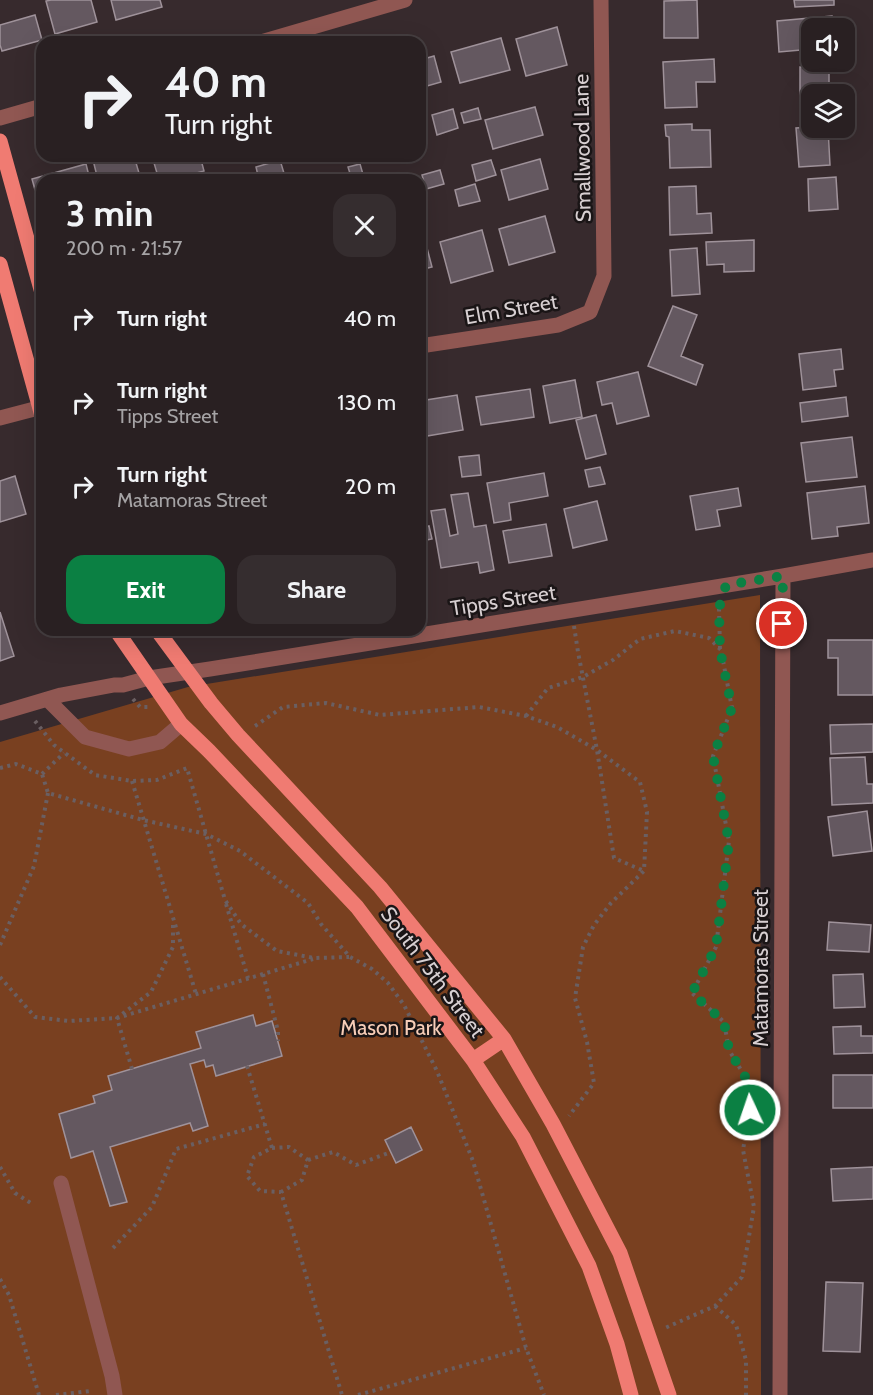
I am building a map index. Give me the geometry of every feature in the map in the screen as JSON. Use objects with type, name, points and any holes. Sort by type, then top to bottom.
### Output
[{"type":"main road","points":[[0,141],[36,271]]},
{"type":"main road","points":[[0,264],[36,392]]},
{"type":"main road","name":"South 75th Street","points":[[120,636],[181,724],[357,907],[473,1060],[523,1137],[589,1266],[617,1344],[631,1395]]},
{"type":"main road","name":"South 75th Street","points":[[162,636],[211,703],[238,735],[380,887],[504,1039],[553,1124],[620,1253],[669,1395]]},
{"type":"main road","points":[[473,1060],[504,1039]]},
{"type":"street","points":[[282,36],[405,0]]},
{"type":"street","name":"Smallwood Lane","points":[[597,294],[604,276],[601,0]]},
{"type":"street","points":[[0,118],[36,108]]},
{"type":"street","name":"Elm Street","points":[[426,344],[558,325],[590,312],[597,294]]},
{"type":"street","points":[[0,418],[36,411]]},
{"type":"street","name":"Tipps Street","points":[[426,634],[873,560]]},
{"type":"street","name":"Matamoras Street","points":[[780,1395],[783,576]]},
{"type":"street","name":"Tipps Street","points":[[0,713],[61,695],[123,685],[149,678],[411,636]]},
{"type":"street","points":[[47,699],[86,737],[129,749],[160,742],[181,724]]},
{"type":"street","points":[[61,1183],[115,1395]]},
{"type":"path","points":[[649,1334],[715,1306],[742,1277],[753,1207],[743,1150],[753,1090],[729,1050],[724,1022],[692,993],[716,947],[729,842],[713,756],[732,708],[720,650],[719,608],[726,585]]},
{"type":"path","points":[[572,610],[614,858],[644,871]]},
{"type":"path","points":[[526,716],[548,688],[583,677],[614,660],[640,639],[675,631],[709,638],[720,650]]},
{"type":"path","points":[[133,699],[140,707],[149,707]]},
{"type":"path","points":[[238,735],[258,725],[284,706],[326,703],[380,715],[479,707],[526,716],[557,727],[597,750],[640,782],[648,812],[644,871],[611,903],[594,925],[583,947],[575,998],[587,1042],[594,1083],[568,1118],[553,1124]]},
{"type":"path","points":[[24,706],[54,745],[96,775],[132,781],[157,780],[187,768],[248,978]]},
{"type":"path","points":[[42,774],[64,753]]},
{"type":"path","points":[[0,768],[16,765],[42,774]]},
{"type":"path","points":[[0,945],[34,866],[48,793],[42,774]]},
{"type":"path","points":[[132,781],[196,994]]},
{"type":"path","points":[[48,793],[143,820],[206,834],[240,851],[308,903],[321,924],[350,957],[372,969],[388,983],[404,1005],[437,1071],[473,1161],[526,1348],[544,1395]]},
{"type":"path","points":[[225,900],[241,924],[276,951],[314,958],[350,957]]},
{"type":"path","points":[[117,1018],[151,992],[173,947],[173,918]]},
{"type":"path","points":[[0,977],[35,1017],[69,1021],[117,1018],[314,958]]},
{"type":"path","points":[[263,974],[278,1031],[278,1041]]},
{"type":"path","points":[[117,1018],[132,1069]]},
{"type":"path","points":[[247,1066],[272,1148]]},
{"type":"path","points":[[113,1248],[152,1207],[176,1149],[265,1124]]},
{"type":"path","points":[[289,1147],[308,1160],[302,1180],[281,1192],[260,1191],[247,1176],[254,1157],[272,1148],[289,1147]]},
{"type":"path","points":[[308,1160],[333,1152],[356,1165],[391,1152]]},
{"type":"path","points":[[0,1167],[15,1193],[34,1205]]},
{"type":"path","points":[[281,1192],[342,1395]]},
{"type":"path","points":[[0,1279],[9,1295],[39,1395]]},
{"type":"path","points":[[715,1306],[736,1325],[746,1360],[746,1395]]},
{"type":"path","points":[[358,1395],[526,1348]]},
{"type":"path","points":[[56,1395],[90,1391]]},
{"type":"green space","name":"Mason Park","points":[[760,595],[761,1395],[0,1395],[0,742],[188,687]]},
{"type":"building","points":[[91,0],[97,22],[55,34],[46,1]]},
{"type":"building","points":[[111,0],[160,0],[162,7],[116,20]]},
{"type":"building","points":[[697,0],[698,38],[664,38],[664,1]]},
{"type":"building","points":[[794,0],[834,0],[834,5],[795,7]]},
{"type":"building","points":[[35,15],[41,36],[36,36],[36,42],[2,51],[0,25]]},
{"type":"building","points":[[801,19],[801,50],[779,52],[777,21]]},
{"type":"building","points":[[557,27],[567,65],[526,76],[516,39]]},
{"type":"building","points":[[501,38],[510,70],[460,83],[451,52]]},
{"type":"building","points":[[434,56],[441,82],[426,86],[426,58]]},
{"type":"building","points":[[714,59],[715,82],[696,82],[697,107],[665,108],[663,62]]},
{"type":"building","points":[[800,67],[801,72],[829,72],[829,84],[801,84],[800,112]]},
{"type":"building","points":[[535,107],[543,135],[493,149],[485,120]]},
{"type":"building","points":[[478,108],[481,119],[464,123],[461,113]]},
{"type":"building","points":[[453,109],[458,128],[437,135],[432,115]]},
{"type":"building","points":[[692,124],[692,130],[710,130],[711,167],[670,168],[669,137],[666,136],[665,125]]},
{"type":"building","points":[[796,128],[801,128],[801,138],[829,138],[830,165],[799,167]]},
{"type":"building","points":[[540,159],[548,189],[509,200],[501,170]]},
{"type":"building","points":[[491,160],[496,175],[476,181],[472,165]]},
{"type":"building","points":[[94,162],[136,162],[139,174],[96,174]]},
{"type":"building","points":[[154,162],[202,162],[204,171],[193,174],[157,174]]},
{"type":"building","points":[[281,162],[284,174],[258,174],[256,167]]},
{"type":"building","points":[[86,164],[88,174],[50,174]]},
{"type":"building","points":[[360,164],[363,174],[350,174],[348,167]]},
{"type":"building","points":[[440,170],[444,184],[426,189],[426,174]]},
{"type":"building","points":[[836,177],[838,209],[809,211],[808,179]]},
{"type":"building","points":[[36,178],[36,193],[32,179]]},
{"type":"building","points":[[475,184],[480,201],[459,206],[455,190]]},
{"type":"building","points":[[696,186],[697,214],[711,213],[712,233],[670,235],[669,187]]},
{"type":"building","points":[[545,216],[555,252],[509,265],[499,229]]},
{"type":"building","points":[[482,230],[493,271],[451,283],[440,242]]},
{"type":"building","points":[[754,240],[754,271],[724,272],[724,264],[707,265],[706,242]]},
{"type":"building","points":[[426,244],[432,267],[426,268]]},
{"type":"building","points":[[697,248],[700,294],[672,296],[670,250]]},
{"type":"building","points":[[673,306],[697,315],[681,356],[703,365],[696,385],[648,366]]},
{"type":"building","points":[[841,349],[843,369],[834,370],[836,386],[803,390],[799,354]]},
{"type":"building","points":[[638,372],[649,416],[617,424],[612,403],[602,405],[597,382]]},
{"type":"building","points":[[575,380],[582,417],[550,423],[543,386]]},
{"type":"building","points":[[530,389],[534,417],[481,425],[476,397]]},
{"type":"building","points":[[457,395],[463,430],[426,436],[426,400]]},
{"type":"building","points":[[846,397],[848,416],[802,422],[800,403]]},
{"type":"building","points":[[596,415],[606,454],[586,459],[576,420]]},
{"type":"building","points":[[852,437],[857,477],[806,482],[801,443]]},
{"type":"building","points":[[479,455],[481,475],[462,477],[459,457]]},
{"type":"building","points":[[600,467],[605,484],[589,487],[585,470]]},
{"type":"building","points":[[544,473],[548,496],[509,503],[511,520],[494,523],[487,483]]},
{"type":"building","points":[[15,476],[26,514],[0,522],[0,481]]},
{"type":"building","points":[[865,486],[869,523],[837,527],[838,536],[812,539],[807,493]]},
{"type":"building","points":[[738,488],[741,506],[717,510],[720,526],[696,530],[690,496]]},
{"type":"building","points":[[468,493],[474,527],[486,525],[494,570],[480,573],[478,562],[441,568],[431,511],[445,509],[450,536],[458,534],[451,495]]},
{"type":"building","points":[[597,501],[607,540],[573,548],[564,509]]},
{"type":"building","points":[[546,524],[552,556],[509,563],[503,531]]},
{"type":"building","points":[[429,526],[432,539],[426,540],[426,527]]},
{"type":"building","points":[[0,612],[14,656],[0,661]]},
{"type":"building","points":[[828,640],[873,640],[873,695],[838,695],[838,658],[828,658]]},
{"type":"building","points":[[873,724],[873,752],[831,754],[830,725]]},
{"type":"building","points":[[865,757],[867,784],[873,784],[873,803],[832,805],[830,758]]},
{"type":"building","points":[[867,811],[872,851],[833,856],[828,817]]},
{"type":"building","points":[[829,922],[871,925],[869,952],[827,950]]},
{"type":"building","points":[[863,974],[865,1007],[834,1008],[833,975]]},
{"type":"building","points":[[253,1015],[256,1026],[272,1021],[282,1056],[216,1076],[213,1065],[206,1067],[204,1060],[190,1064],[208,1126],[193,1131],[190,1123],[110,1147],[127,1202],[110,1206],[93,1151],[71,1158],[59,1114],[95,1103],[93,1096],[112,1090],[108,1076],[201,1048],[196,1032]]},
{"type":"building","points":[[861,1026],[861,1036],[873,1036],[873,1053],[834,1054],[833,1027]]},
{"type":"building","points":[[833,1075],[873,1075],[873,1108],[833,1108]]},
{"type":"building","points":[[411,1127],[422,1150],[396,1163],[385,1140]]},
{"type":"building","points":[[873,1167],[873,1199],[833,1201],[831,1169]]},
{"type":"building","points":[[826,1282],[863,1283],[860,1352],[823,1351]]},
{"type":"route","points":[[750,1110],[753,1090],[729,1050],[724,1022],[692,993],[716,947],[729,842],[713,756],[732,708],[720,650],[719,608],[726,585],[783,576],[782,624]]}]
